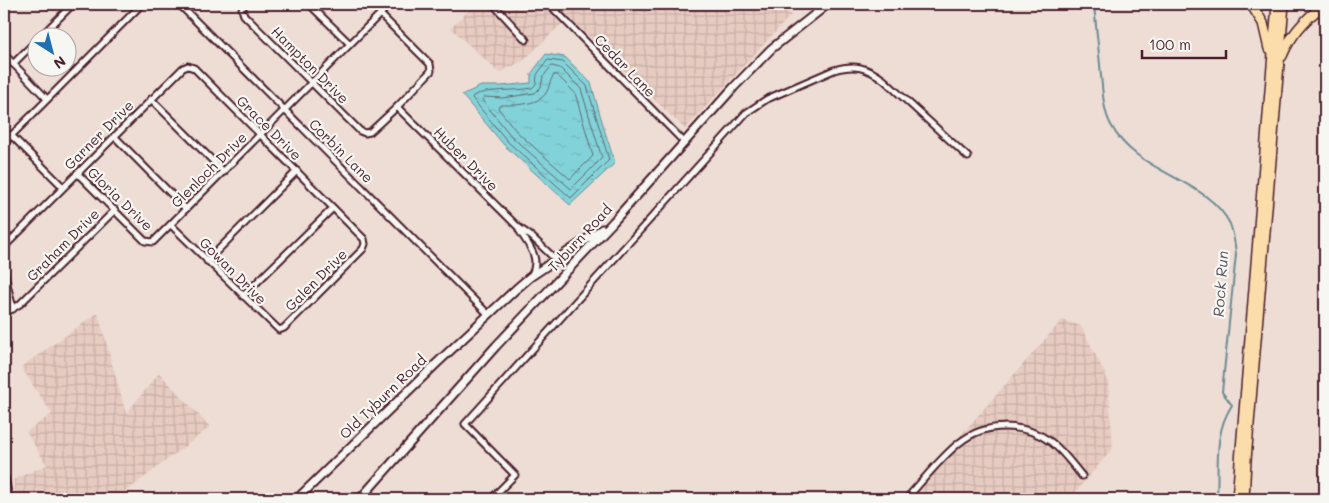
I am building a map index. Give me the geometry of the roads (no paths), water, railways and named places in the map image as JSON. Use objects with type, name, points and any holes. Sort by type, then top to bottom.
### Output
[{"type":"highway","points":[[1251,4],[1259,13],[1266,29],[1271,72]]},
{"type":"highway","points":[[1237,499],[1276,4]]},
{"type":"highway","points":[[1244,499],[1284,4]]},
{"type":"highway","points":[[1279,66],[1286,47],[1297,30],[1325,4]]},
{"type":"main road","name":"Tyburn Road","points":[[360,499],[496,346],[612,222],[734,87],[772,49],[828,4]]},
{"type":"main road","name":"Old Tyburn Road","points":[[296,499],[488,314],[530,277],[612,222]]},
{"type":"main road","points":[[4,477],[8,499]]},
{"type":"street","points":[[48,28],[73,4]]},
{"type":"street","points":[[131,4],[136,10]]},
{"type":"street","points":[[4,143],[142,4]]},
{"type":"street","name":"Corbin Lane","points":[[179,4],[488,314]]},
{"type":"street","name":"Glenloch Drive","points":[[171,225],[390,4]]},
{"type":"street","points":[[492,4],[526,40]]},
{"type":"street","name":"Cedar Lane","points":[[549,4],[684,142]]},
{"type":"street","points":[[313,5],[350,44]]},
{"type":"street","name":"Hampton Drive","points":[[244,6],[244,15],[360,131],[370,132],[398,107]]},
{"type":"street","points":[[380,14],[430,64],[431,71],[398,107]]},
{"type":"street","points":[[13,64],[28,48]]},
{"type":"street","points":[[4,54],[47,99]]},
{"type":"street","name":"Grace Drive","points":[[151,99],[183,68],[191,67],[364,239],[365,244]]},
{"type":"street","points":[[491,499],[515,475],[465,424],[746,113],[762,101],[834,70],[846,67],[859,67],[872,72],[884,80],[968,157]]},
{"type":"street","points":[[151,99],[224,172]]},
{"type":"street","name":"Garner Drive","points":[[4,248],[151,99]]},
{"type":"street","name":"Huber Drive","points":[[398,107],[518,227],[532,237],[553,257],[561,256]]},
{"type":"street","name":"Garner Drive","points":[[11,135],[63,187]]},
{"type":"street","points":[[114,136],[186,209]]},
{"type":"street","points":[[207,261],[297,171]]},
{"type":"street","name":"Gloria Drive","points":[[77,173],[145,241],[154,241],[171,225]]},
{"type":"street","points":[[243,296],[333,208]]},
{"type":"street","name":"Graham Drive","points":[[4,314],[20,304],[115,210]]},
{"type":"street","name":"Gowan Drive","points":[[171,225],[276,329],[281,330]]},
{"type":"street","name":"Huber Drive","points":[[518,227],[536,259],[535,267],[530,277]]},
{"type":"street","name":"Galen Drive","points":[[281,330],[363,250],[365,244]]},
{"type":"street","points":[[4,271],[13,309]]},
{"type":"street","points":[[906,499],[959,443],[974,434],[994,427],[1014,427],[1031,431],[1041,436],[1059,449],[1082,476]]},
{"type":"water","points":[[546,54],[565,57],[591,83],[615,163],[570,205],[504,145],[462,95],[481,86],[531,83],[531,74]]},
{"type":"waterway","name":"Rock Run","points":[[1094,4],[1104,101],[1111,125],[1123,142],[1137,155],[1189,185],[1219,208],[1230,224],[1235,243],[1236,254],[1222,392],[1232,405],[1226,416],[1219,439],[1217,499]]}]
